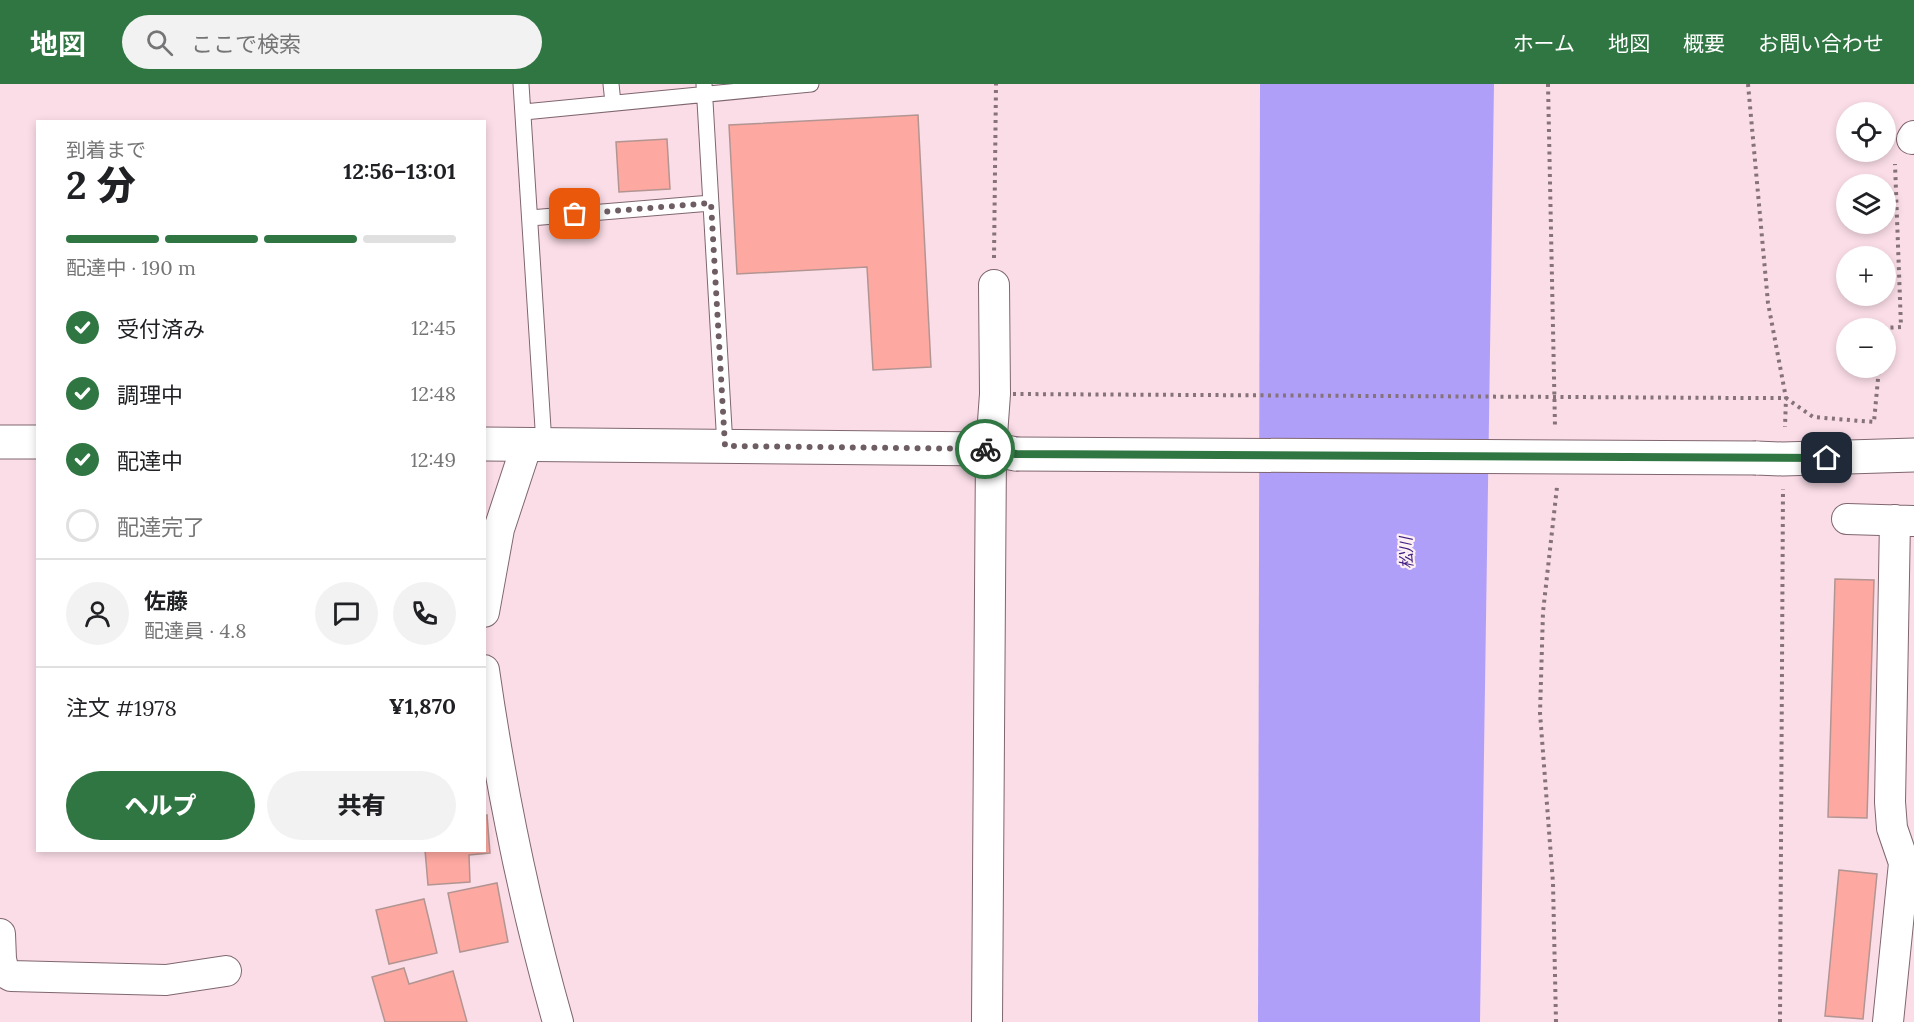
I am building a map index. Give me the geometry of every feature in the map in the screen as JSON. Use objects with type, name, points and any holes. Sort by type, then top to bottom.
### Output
[{"type":"street","points":[[987,1022],[1004,452],[995,394],[994,285]]},
{"type":"street","points":[[0,442],[36,442]]},
{"type":"street","points":[[486,444],[1004,452],[1770,458],[1914,455]]},
{"type":"street","points":[[486,601],[499,529],[536,444]]},
{"type":"street","points":[[1847,519],[1904,521],[1890,802],[1892,828],[1904,863],[1888,1022]]},
{"type":"street","points":[[486,683],[500,774],[535,942],[558,1022]]},
{"type":"street","points":[[0,934],[0,959],[3,972],[11,976],[166,980],[226,971]]},
{"type":"lane","points":[[521,84],[530,218],[536,444]]},
{"type":"lane","points":[[611,84],[613,103]]},
{"type":"lane","points":[[524,112],[613,103],[704,90],[811,84]]},
{"type":"lane","points":[[704,90],[725,446]]},
{"type":"lane","points":[[530,218],[711,203]]},
{"type":"path","points":[[994,285],[996,84]]},
{"type":"path","points":[[1548,84],[1556,428]]},
{"type":"path","points":[[1748,84],[1768,303],[1786,398],[1770,458],[1780,1022]]},
{"type":"path","points":[[1896,327],[1901,327],[1895,161],[1913,138]]},
{"type":"path","points":[[1013,394],[1786,398],[1813,417],[1874,422],[1878,378]]},
{"type":"path","points":[[1556,1022],[1553,883],[1540,713],[1543,612],[1557,475]]},
{"type":"water","name":"松川","points":[[1260,84],[1494,84],[1480,1022],[1258,1022]]},
{"type":"building","points":[[918,115],[931,367],[873,370],[867,267],[737,274],[729,125]]},
{"type":"building","points":[[667,139],[670,189],[619,192],[616,142]]},
{"type":"building","points":[[1835,579],[1874,580],[1867,818],[1828,817]]},
{"type":"building","points":[[486,815],[490,853],[469,855],[470,882],[428,885],[425,852],[486,852]]},
{"type":"building","points":[[1839,870],[1877,874],[1863,1019],[1825,1016]]},
{"type":"building","points":[[497,883],[508,942],[460,952],[448,893]]},
{"type":"building","points":[[424,899],[437,953],[389,964],[376,910]]},
{"type":"building","points":[[404,968],[409,984],[453,971],[467,1022],[385,1022],[372,977]]},
{"type":"way so far","points":[[575,214],[711,203],[725,446],[985,449]]},
{"type":"route","points":[[985,449],[1016,454],[1827,458]]}]
